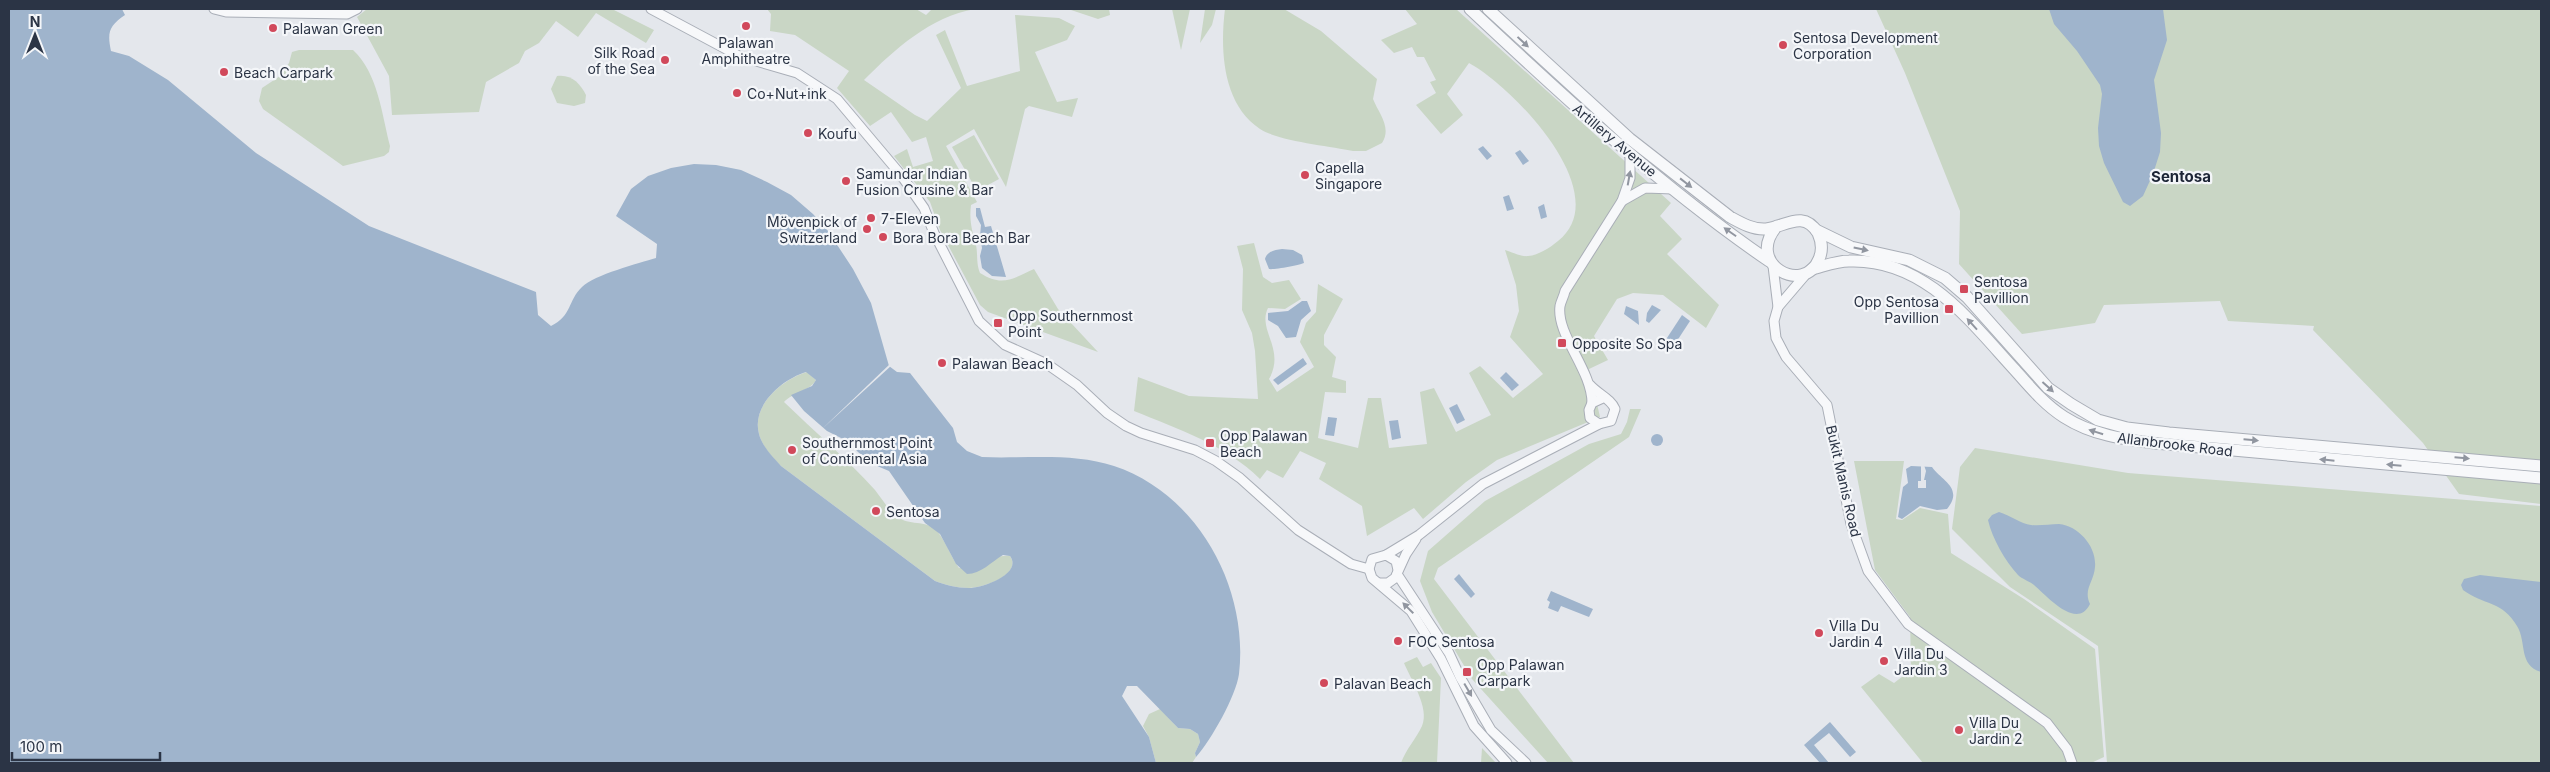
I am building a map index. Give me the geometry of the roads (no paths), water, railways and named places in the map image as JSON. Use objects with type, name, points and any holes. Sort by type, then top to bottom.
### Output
[{"type":"street","points":[[214,9],[226,12],[347,14],[357,9]]},
{"type":"street","points":[[651,9],[739,56],[797,73],[837,99],[901,175],[924,208],[934,233],[979,321],[1005,345],[1047,364],[1077,385],[1107,413],[1126,426],[1141,433],[1195,450],[1216,461],[1240,478],[1298,530],[1351,564],[1369,569]]},
{"type":"street","name":"Artillery Avenue","points":[[1470,9],[1582,114],[1674,189],[1786,274],[1800,275],[1810,270]]},
{"type":"street","name":"Artillery Avenue","points":[[1488,9],[1630,139],[1730,217],[1755,228],[1766,229],[1797,220],[1816,230]]},
{"type":"street","points":[[1576,435],[1589,414],[1592,403],[1590,385],[1565,331],[1560,307],[1565,291],[1622,201],[1630,178],[1630,154]]},
{"type":"street","points":[[1622,201],[1645,188],[1674,189]]},
{"type":"street","points":[[1777,226],[1767,242],[1778,307]]},
{"type":"street","points":[[1778,307],[1821,255],[1820,238],[1816,230]]},
{"type":"street","name":"Allanbrooke Road","points":[[1816,230],[1851,247],[1909,260],[1945,278],[1967,297],[2048,388],[2098,420],[2127,428],[2160,432],[2541,466]]},
{"type":"street","name":"Allanbrooke Road","points":[[1810,270],[1849,261],[1865,262],[1905,272],[1927,283],[1956,306],[2040,397],[2064,417],[2092,431],[2122,439],[2155,443],[2541,478]]},
{"type":"street","name":"Bukit Manis Road","points":[[1778,307],[1774,321],[1776,338],[1786,357],[1827,405],[1851,524],[1868,571],[1891,605],[1908,624],[2047,723],[2067,749],[2072,763]]},
{"type":"street","points":[[1507,763],[1474,726],[1450,680],[1442,659],[1411,611],[1372,578],[1369,569],[1372,560],[1419,535],[1483,484],[1560,447],[1576,435],[1611,421],[1615,413],[1611,402],[1603,398],[1590,385]]},
{"type":"street","points":[[1592,403],[1603,398]]},
{"type":"street","points":[[1589,414],[1593,421],[1600,424]]},
{"type":"street","points":[[1379,583],[1392,581],[1419,535]]},
{"type":"street","points":[[1386,554],[1396,561],[1398,572],[1452,660],[1491,730],[1526,763]]},
{"type":"street","points":[[1450,680],[1452,660]]},
{"type":"water","points":[[9,9],[122,9],[125,15],[110,30],[111,51],[129,56],[168,80],[256,153],[369,226],[536,292],[538,315],[551,326],[563,318],[574,297],[588,283],[617,270],[656,258],[657,244],[616,216],[631,189],[648,176],[671,168],[694,164],[716,165],[741,170],[767,182],[791,195],[813,214],[828,231],[853,269],[871,303],[889,366],[897,372],[910,373],[953,428],[957,442],[967,451],[982,457],[1048,457],[1098,462],[1114,466],[1144,479],[1170,498],[1193,521],[1212,548],[1226,578],[1236,609],[1240,642],[1239,674],[1233,694],[1215,729],[1196,757],[1195,753],[1200,742],[1198,734],[1190,729],[1178,728],[1137,686],[1127,686],[1122,696],[1149,737],[1156,763],[9,763]],"holes":[[[806,372],[816,380],[812,386],[791,395],[804,411],[827,431],[845,440],[870,463],[889,471],[925,523],[940,534],[956,564],[967,574],[981,570],[1003,555],[1010,556],[1013,563],[1011,569],[999,579],[983,586],[969,588],[951,586],[935,581],[781,466],[760,438],[758,423],[764,403],[779,387],[797,375]]]},
{"type":"water","points":[[2049,9],[2163,9],[2167,40],[2154,80],[2161,133],[2160,152],[2143,196],[2130,206],[2123,202],[2104,163],[2099,146],[2098,128],[2102,94],[2100,85],[2077,51],[2054,24]]},
{"type":"water","points":[[1483,146],[1492,156],[1487,160],[1478,149]]},
{"type":"water","points":[[1520,150],[1529,161],[1523,165],[1515,153]]},
{"type":"water","points":[[1509,195],[1514,209],[1507,211],[1503,197]]},
{"type":"water","points":[[1544,204],[1547,217],[1541,219],[1538,207]]},
{"type":"water","points":[[976,208],[980,208],[985,227],[991,226],[1006,277],[992,276],[982,268],[980,256],[982,248],[981,225],[976,216]]},
{"type":"water","points":[[1282,249],[1293,250],[1302,255],[1304,263],[1269,269],[1265,259],[1266,256],[1272,251]]},
{"type":"water","points":[[1302,301],[1307,301],[1311,311],[1301,320],[1296,337],[1286,338],[1278,326],[1268,320],[1268,313],[1288,311]]},
{"type":"water","points":[[1652,305],[1661,310],[1649,323],[1646,321],[1647,313]]},
{"type":"water","points":[[1626,306],[1638,311],[1639,325],[1624,314]]},
{"type":"water","points":[[1682,315],[1690,321],[1673,347],[1665,341]]},
{"type":"water","points":[[1303,358],[1307,364],[1278,385],[1273,380]]},
{"type":"water","points":[[1506,372],[1519,385],[1512,391],[1500,378]]},
{"type":"water","points":[[1457,404],[1465,420],[1457,424],[1449,408]]},
{"type":"water","points":[[1328,417],[1337,418],[1334,436],[1325,435]]},
{"type":"water","points":[[1398,420],[1401,438],[1392,440],[1389,421]]},
{"type":"water","points":[[1655,434],[1659,434],[1663,440],[1659,446],[1655,446],[1651,442],[1651,438]]},
{"type":"water","points":[[1911,466],[1932,467],[1950,485],[1953,496],[1952,502],[1947,509],[1937,510],[1920,506],[1902,519],[1898,517],[1903,487],[1908,483],[1906,469]]},
{"type":"water","points":[[1999,512],[2027,524],[2059,524],[2080,533],[2090,545],[2095,559],[2093,577],[2088,590],[2090,604],[2084,611],[2078,614],[2062,609],[2013,569],[1996,542],[1988,520],[1992,515]]},
{"type":"water","points":[[1459,574],[1475,594],[1471,598],[1454,579]]},
{"type":"water","points":[[2480,575],[2541,582],[2541,672],[2534,669],[2526,659],[2520,632],[2511,618],[2499,608],[2463,590],[2461,585],[2464,579]]},
{"type":"water","points":[[1551,591],[1593,609],[1589,617],[1561,606],[1558,612],[1548,608],[1550,602],[1547,600]]},
{"type":"water","points":[[1830,722],[1856,752],[1850,757],[1829,733],[1814,745],[1829,763],[1820,763],[1804,745]]},
{"type":"place","name":"Palawan Amphitheatre","points":[[746,26]]},
{"type":"place","name":"Palawan Green","points":[[273,28]]},
{"type":"place","name":"Sentosa Development Corporation","points":[[1783,45]]},
{"type":"place","name":"Silk Road of the Sea","points":[[665,60]]},
{"type":"place","name":"Beach Carpark","points":[[224,72]]},
{"type":"place","name":"Co+Nut+ink","points":[[737,93]]},
{"type":"place","name":"Koufu","points":[[808,133]]},
{"type":"place","name":"Capella Singapore","points":[[1305,175]]},
{"type":"place","name":"Samundar Indian Fusion Crusine & Bar","points":[[846,181]]},
{"type":"place","name":"7-Eleven","points":[[871,218]]},
{"type":"place","name":"Mövenpick of Switzerland","points":[[867,229]]},
{"type":"place","name":"Bora Bora Beach Bar","points":[[883,237]]},
{"type":"place","name":"Sentosa Pavillion","points":[[1964,289]]},
{"type":"place","name":"Opp Sentosa Pavillion","points":[[1949,309]]},
{"type":"place","name":"Opp Southernmost Point","points":[[998,323]]},
{"type":"place","name":"Opposite So Spa","points":[[1562,343]]},
{"type":"place","name":"Palawan Beach","points":[[942,363]]},
{"type":"place","name":"Opp Palawan Beach","points":[[1210,443]]},
{"type":"place","name":"Southernmost Point of Continental Asia","points":[[792,450]]},
{"type":"place","name":"Sentosa","points":[[876,511]]},
{"type":"place","name":"Villa Du Jardin 4","points":[[1819,633]]},
{"type":"place","name":"FOC Sentosa","points":[[1398,641]]},
{"type":"place","name":"Villa Du Jardin 3","points":[[1884,661]]},
{"type":"place","name":"Opp Palawan Carpark","points":[[1467,672]]},
{"type":"place","name":"Palavan Beach","points":[[1324,683]]},
{"type":"place","name":"Villa Du Jardin 2","points":[[1959,730]]},
{"type":"district","name":"Sentosa","points":[[2181,176]]}]
